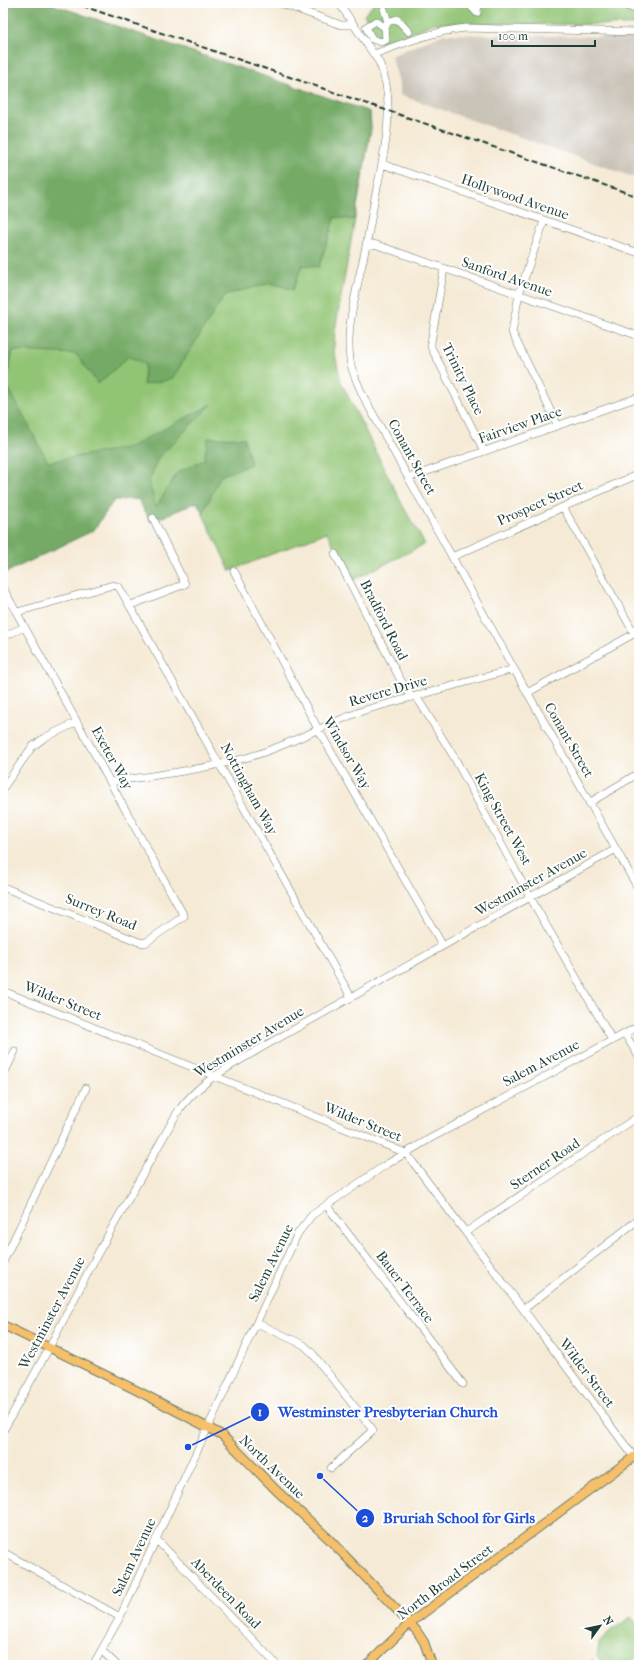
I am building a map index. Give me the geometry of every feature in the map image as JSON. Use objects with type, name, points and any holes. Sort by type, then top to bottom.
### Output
[{"type":"main road","name":"North Avenue","points":[[3,1325],[136,1390],[222,1435],[276,1491],[328,1538],[410,1623],[424,1642],[432,1665]]},
{"type":"main road","name":"North Broad Street","points":[[367,1665],[410,1623],[636,1455]]},
{"type":"street","points":[[280,3],[342,26],[354,25]]},
{"type":"street","points":[[300,10],[310,3]]},
{"type":"street","name":"Conant Street","points":[[339,3],[374,54],[383,70],[388,99],[382,164],[349,326],[350,361],[362,394],[527,693],[639,890]]},
{"type":"street","points":[[468,3],[477,13],[478,3]]},
{"type":"street","points":[[626,3],[625,5],[639,11]]},
{"type":"street","points":[[384,9],[388,22],[397,19],[409,32]]},
{"type":"street","points":[[374,54],[431,34],[466,28],[639,32]]},
{"type":"street","name":"Hollywood Avenue","points":[[382,164],[639,253]]},
{"type":"street","points":[[544,221],[519,294],[512,332],[558,426]]},
{"type":"street","name":"Sanford Avenue","points":[[367,243],[377,245],[639,336]]},
{"type":"street","name":"Trinity Place","points":[[444,269],[431,347],[484,451]]},
{"type":"street","name":"Fairview Place","points":[[408,478],[639,397]]},
{"type":"street","name":"Prospect Street","points":[[452,557],[563,506],[639,474]]},
{"type":"street","points":[[527,693],[637,632],[563,506]]},
{"type":"street","points":[[131,605],[185,584],[153,518]]},
{"type":"street","name":"Bradford Road","points":[[335,554],[399,677],[414,697]]},
{"type":"street","name":"Windsor Way","points":[[234,571],[318,729],[443,946]]},
{"type":"street","name":"Nottingham Way","points":[[17,612],[113,585],[119,588],[131,605],[351,997]]},
{"type":"street","name":"Exeter Way","points":[[3,588],[184,916]]},
{"type":"street","points":[[3,637],[24,627]]},
{"type":"street","name":"Revere Drive","points":[[110,782],[198,769],[249,757],[272,750],[351,715],[514,669]]},
{"type":"street","name":"King Street West","points":[[414,697],[454,757],[530,897],[612,1040]]},
{"type":"street","points":[[3,788],[32,747],[44,738],[77,722]]},
{"type":"street","points":[[589,803],[639,773]]},
{"type":"street","name":"Westminster Avenue","points":[[3,1431],[49,1348],[98,1253],[177,1113],[185,1101],[197,1088],[214,1076],[351,997],[616,849]]},
{"type":"street","name":"Surrey Road","points":[[3,887],[139,942],[145,942],[184,916]]},
{"type":"street","name":"Wilder Street","points":[[3,991],[406,1153],[636,1455]]},
{"type":"street","name":"Salem Avenue","points":[[93,1665],[120,1617],[298,1233],[312,1215],[406,1153],[465,1119],[639,1026]]},
{"type":"street","points":[[625,1034],[639,1057]]},
{"type":"street","points":[[3,1076],[15,1051]]},
{"type":"street","points":[[3,1262],[86,1088]]},
{"type":"street","name":"Sterner Road","points":[[466,1232],[639,1116]]},
{"type":"street","name":"Bauer Terrace","points":[[327,1206],[462,1384]]},
{"type":"street","points":[[524,1309],[639,1219]]},
{"type":"street","points":[[257,1323],[304,1345],[373,1430],[330,1468]]},
{"type":"street","name":"Aberdeen Road","points":[[156,1539],[277,1665]]},
{"type":"street","points":[[3,1552],[120,1617]]},
{"type":"street","points":[[102,1651],[117,1665]]},
{"type":"shaded area","points":[[444,34],[603,37],[639,35],[639,179],[400,95],[400,85],[391,56]]},
{"type":"green space","points":[[3,3],[48,3],[370,112],[371,129],[335,331],[334,349],[341,382],[404,508],[425,544],[351,581],[327,532],[230,571],[197,502],[151,522],[138,499],[114,500],[94,530],[3,574]]},
{"type":"green space","points":[[3,3],[48,3],[370,112],[371,129],[354,220],[335,217],[319,267],[302,265],[293,290],[271,283],[225,295],[172,379],[143,385],[145,364],[129,356],[98,384],[76,354],[13,351],[6,383],[48,462],[130,447],[212,404],[158,458],[149,482],[156,507],[177,473],[204,460],[208,438],[244,438],[251,464],[220,476],[203,514],[197,502],[151,522],[138,499],[114,500],[94,530],[3,574]]},
{"type":"green space","points":[[375,3],[639,3],[639,25],[434,23],[383,45],[364,15]]},
{"type":"green space","points":[[631,1617],[639,1626],[639,1657],[617,1665],[603,1665],[597,1656],[599,1643],[609,1632]]},
{"type":"railway","points":[[74,3],[639,197]]},
{"type":"place","name":"Westminster Presbyterian Church","points":[[188,1447]]},
{"type":"place","name":"Bruriah School for Girls","points":[[320,1476]]}]
